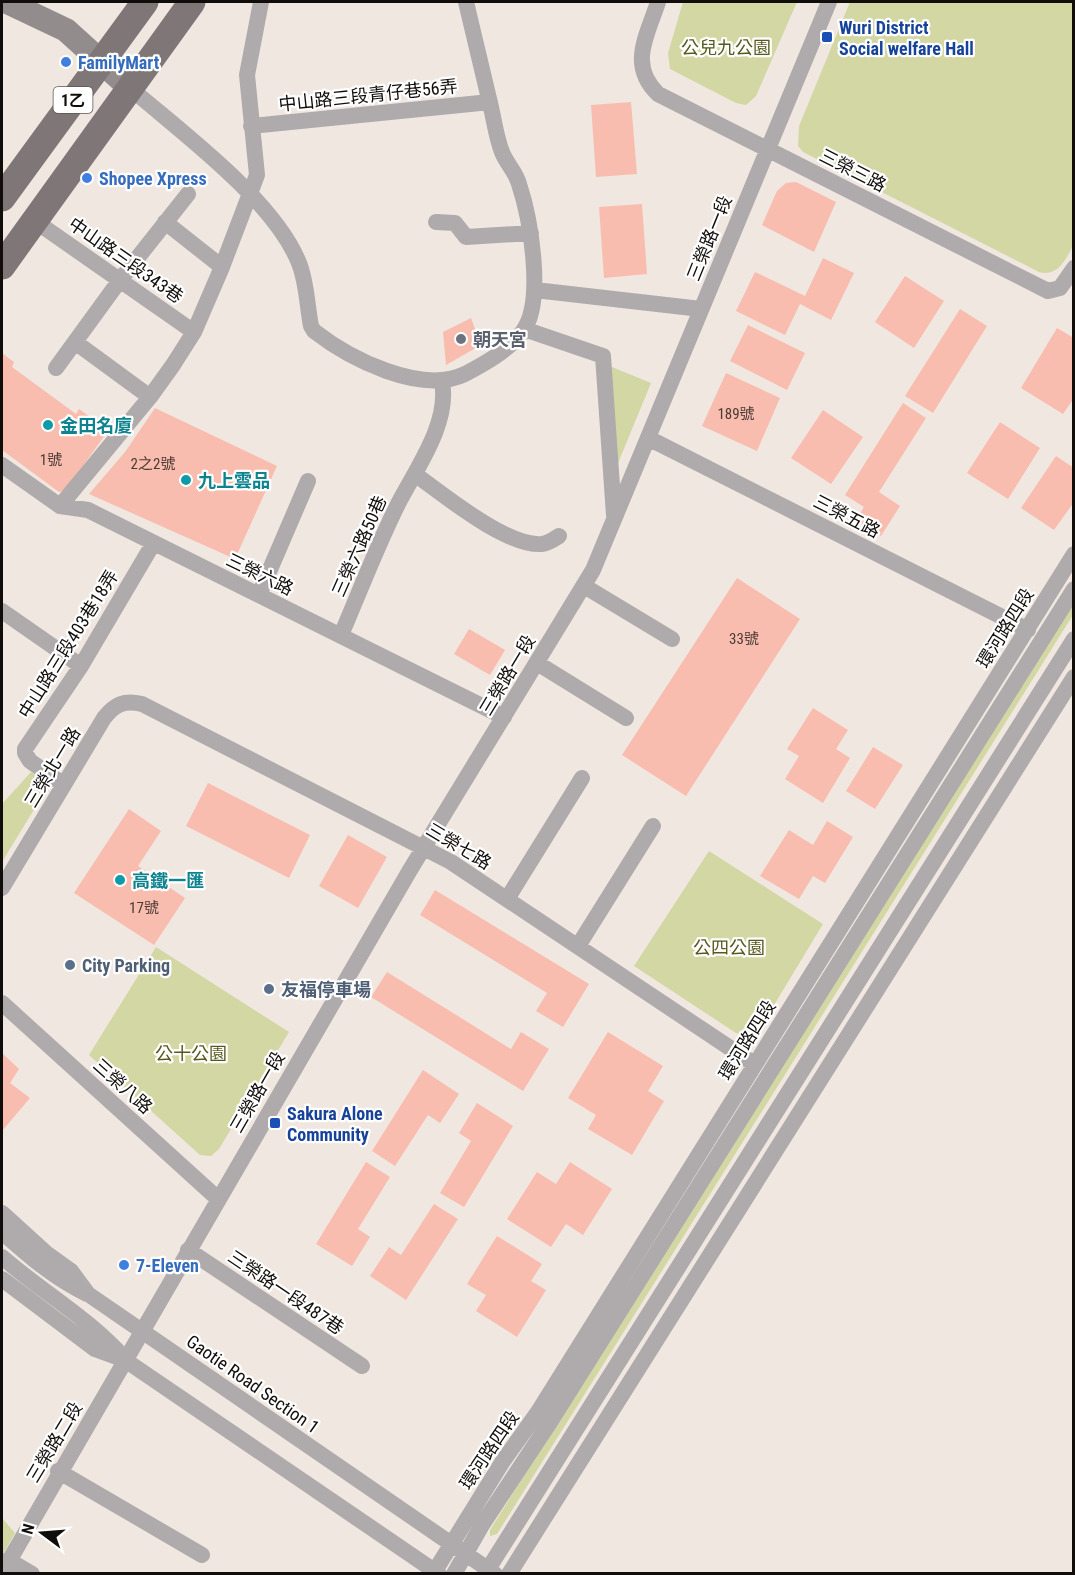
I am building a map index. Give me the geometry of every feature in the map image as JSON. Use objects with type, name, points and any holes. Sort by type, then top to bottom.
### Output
[{"type":"main road","name":"1乙","points":[[2,198],[145,2]]},
{"type":"main road","name":"1乙","points":[[2,266],[192,2]]},
{"type":"main road","points":[[20,4],[66,30],[129,87]]},
{"type":"street","points":[[60,506],[150,397],[194,332],[222,267],[257,175],[247,75],[261,2]]},
{"type":"street","points":[[129,87],[249,193],[277,225],[300,266],[314,332],[362,360],[384,369],[404,376],[442,382],[483,364],[507,346],[524,329],[535,290],[531,233],[519,182],[502,153],[466,2]]},
{"type":"street","name":"三榮三路","points":[[658,2],[641,59],[642,74],[658,94],[1042,288],[1054,291],[1064,284],[1074,268]]},
{"type":"street","name":"三榮路一段","points":[[142,1332],[217,1198],[424,846],[584,586],[829,2]]},
{"type":"street","name":"中山路三段青仔巷56弄","points":[[251,126],[490,102]]},
{"type":"street","points":[[56,368],[120,280],[188,194]]},
{"type":"street","name":"中山路三段343巷","points":[[35,220],[194,332]]},
{"type":"street","points":[[165,222],[222,267]]},
{"type":"street","points":[[436,222],[454,223],[466,237],[531,233]]},
{"type":"street","points":[[535,290],[701,309]]},
{"type":"street","points":[[524,329],[603,356],[614,519]]},
{"type":"street","points":[[75,342],[150,397]]},
{"type":"street","name":"三榮六路50巷","points":[[341,634],[398,504],[425,459],[444,405],[442,382]]},
{"type":"street","name":"三榮五路","points":[[648,438],[1028,630]]},
{"type":"street","name":"三榮六路","points":[[2,465],[60,506],[88,510],[504,717]]},
{"type":"street","points":[[416,475],[496,530],[520,540],[541,544],[549,543],[559,536]]},
{"type":"street","points":[[259,595],[308,481]]},
{"type":"street","name":"中山路三段403巷18弄","points":[[64,785],[30,761],[25,749],[81,666],[153,544]]},
{"type":"street","name":"環河路四段","points":[[458,1549],[503,1461],[538,1412],[1074,554]]},
{"type":"street","points":[[584,586],[672,639]]},
{"type":"street","name":"環河路四段","points":[[458,1549],[1074,589]]},
{"type":"street","points":[[2,612],[81,666]]},
{"type":"street","points":[[489,1572],[1074,639]]},
{"type":"street","points":[[537,663],[626,717]]},
{"type":"street","points":[[509,1574],[1074,677]]},
{"type":"street","name":"三榮七路","points":[[122,702],[142,704],[424,846],[754,1064]]},
{"type":"street","name":"三榮北一路","points":[[2,888],[104,718],[112,708],[122,702]]},
{"type":"street","points":[[507,899],[582,778]]},
{"type":"street","points":[[578,946],[653,826]]},
{"type":"street","name":"三榮八路","points":[[2,1003],[217,1198]]},
{"type":"street","name":"Gaotie Road Section 1","points":[[2,1212],[46,1252],[71,1271],[88,1294],[489,1572]]},
{"type":"street","points":[[2,1232],[37,1264],[63,1283],[88,1294]]},
{"type":"street","name":"三榮路一段487巷","points":[[188,1250],[362,1366]]},
{"type":"street","points":[[2,1257],[52,1299],[104,1335],[125,1360]]},
{"type":"street","points":[[2,1279],[95,1349],[125,1360],[436,1572],[458,1549]]},
{"type":"street","name":"三榮路二段","points":[[5,1566],[58,1471],[142,1332]]},
{"type":"street","points":[[58,1471],[202,1555]]},
{"type":"street","points":[[453,1574],[458,1549]]},
{"type":"street","points":[[5,1566],[33,1574]]},
{"type":"green space","name":"公兒九公園","points":[[683,2],[797,2],[756,96],[746,105],[736,103],[670,69],[668,53]]},
{"type":"green space","points":[[850,2],[1073,2],[1073,246],[1064,262],[1056,270],[1046,273],[1039,272],[803,152],[798,146],[799,126]]},
{"type":"green space","points":[[607,365],[651,383],[616,468]]},
{"type":"green space","points":[[1073,600],[1073,615],[497,1534],[490,1536],[490,1530]]},
{"type":"green space","points":[[31,772],[49,785],[2,862],[2,804]]},
{"type":"green space","name":"公四公園","points":[[709,851],[823,924],[759,1030],[748,1037],[736,1033],[634,966]]},
{"type":"green space","name":"公十公園","points":[[156,947],[289,1032],[219,1149],[211,1156],[200,1155],[89,1055]]},
{"type":"green space","points":[[2,1518],[15,1533],[2,1556]]},
{"type":"building","points":[[631,102],[637,174],[596,177],[591,105]]},
{"type":"building","points":[[796,182],[836,202],[814,252],[762,225],[777,191],[786,183]]},
{"type":"building","points":[[642,204],[647,274],[604,278],[599,207]]},
{"type":"building","points":[[823,258],[854,273],[831,320],[800,304],[785,335],[736,311],[755,272],[805,296]]},
{"type":"building","points":[[905,276],[944,301],[914,348],[875,322]]},
{"type":"building","points":[[960,309],[987,326],[933,413],[905,396]]},
{"type":"building","name":"朝天宮","points":[[471,318],[481,345],[446,365],[443,332]]},
{"type":"building","points":[[748,325],[805,353],[787,390],[730,361]]},
{"type":"building","points":[[1057,328],[1074,338],[1074,398],[1063,414],[1021,388]]},
{"type":"building","name":"金田名廈","points":[[2,353],[14,362],[12,367],[76,414],[79,409],[93,419],[96,430],[105,435],[65,491],[59,492],[2,450]]},
{"type":"building","points":[[726,373],[780,398],[757,451],[702,426]]},
{"type":"building","points":[[903,403],[926,418],[879,492],[900,506],[881,536],[856,520],[864,507],[845,495]]},
{"type":"building","name":"九上雲品","points":[[155,408],[277,466],[235,559],[89,494],[125,452]]},
{"type":"building","points":[[823,410],[863,437],[831,484],[791,458]]},
{"type":"building","points":[[1000,422],[1040,448],[1008,499],[967,473]]},
{"type":"building","points":[[1056,456],[1074,468],[1074,502],[1054,530],[1021,508]]},
{"type":"building","points":[[737,578],[800,619],[686,796],[622,755]]},
{"type":"building","points":[[469,629],[505,650],[490,675],[454,654]]},
{"type":"building","points":[[813,708],[848,730],[836,749],[850,758],[823,803],[785,779],[799,756],[787,749]]},
{"type":"building","points":[[873,747],[903,765],[875,809],[846,791]]},
{"type":"building","points":[[208,783],[310,835],[289,878],[186,826]]},
{"type":"building","name":"高鐵一匯","points":[[129,809],[161,831],[138,866],[185,898],[154,945],[74,893]]},
{"type":"building","points":[[827,821],[853,837],[825,883],[813,876],[799,899],[760,876],[789,830],[813,845]]},
{"type":"building","points":[[348,835],[387,857],[358,908],[319,886]]},
{"type":"building","points":[[435,890],[589,984],[563,1027],[536,1011],[547,993],[420,915]]},
{"type":"building","points":[[387,972],[511,1049],[521,1032],[549,1049],[523,1091],[371,997]]},
{"type":"building","points":[[608,1032],[663,1066],[648,1091],[664,1101],[632,1155],[588,1129],[596,1115],[568,1098]]},
{"type":"building","points":[[2,1053],[19,1069],[10,1083],[30,1098],[2,1131]]},
{"type":"building","points":[[423,1070],[459,1094],[440,1123],[428,1115],[395,1166],[372,1151]]},
{"type":"building","points":[[477,1103],[513,1126],[464,1207],[440,1193],[471,1141],[459,1133]]},
{"type":"building","points":[[366,1162],[390,1177],[358,1229],[370,1237],[352,1266],[316,1244]]},
{"type":"building","points":[[570,1162],[612,1189],[583,1235],[566,1224],[551,1247],[507,1219],[537,1172],[556,1184]]},
{"type":"building","points":[[434,1204],[458,1219],[406,1300],[370,1276],[389,1247],[401,1255]]},
{"type":"building","points":[[497,1236],[542,1264],[531,1281],[546,1290],[517,1337],[476,1311],[486,1295],[467,1284]]},
{"type":"place","name":"Wuri District Social welfare Hall","points":[[827,37]]},
{"type":"place","name":"FamilyMart","points":[[66,62]]},
{"type":"place","name":"Shopee Xpress","points":[[87,178]]},
{"type":"place","name":"朝天宮","points":[[461,339]]},
{"type":"place","name":"金田名廈","points":[[48,425]]},
{"type":"place","name":"九上雲品","points":[[186,480]]},
{"type":"place","name":"高鐵一匯","points":[[120,880]]},
{"type":"place","name":"City Parking","points":[[70,965]]},
{"type":"place","name":"友福停車場","points":[[269,989]]},
{"type":"place","name":"Sakura Alone Community","points":[[275,1123]]},
{"type":"place","name":"7-Eleven","points":[[124,1265]]}]
